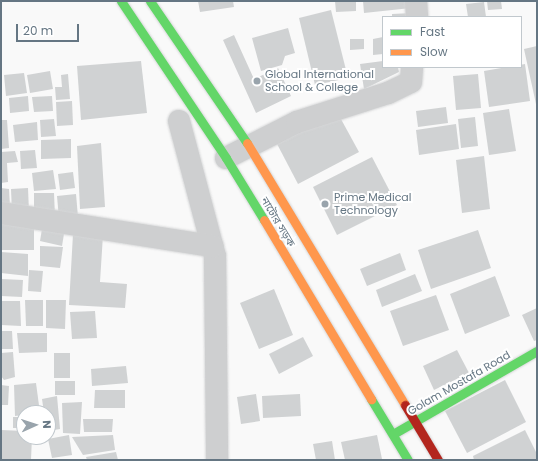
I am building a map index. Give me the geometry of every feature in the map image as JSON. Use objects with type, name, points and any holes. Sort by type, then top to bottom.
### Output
[{"type":"main road","name":"নাটোর সড়ক","points":[[121,1],[226,158],[408,460]]},
{"type":"main road","points":[[150,1],[249,146],[438,460]]},
{"type":"main road","name":"Golam Mostafa Road","points":[[393,434],[537,351]]},
{"type":"street","points":[[416,1],[417,16]]},
{"type":"street","points":[[226,158],[297,122],[388,94],[411,82],[412,68]]},
{"type":"street","points":[[179,121],[215,256],[217,460]]},
{"type":"street","points":[[1,213],[212,246]]},
{"type":"building","points":[[198,1],[233,1],[234,7],[200,12]]},
{"type":"building","points":[[335,1],[356,1],[356,11],[336,12]]},
{"type":"building","points":[[363,1],[411,1],[411,8],[364,13]]},
{"type":"building","points":[[487,1],[501,1],[502,9],[488,10]]},
{"type":"building","points":[[484,2],[486,16],[468,16],[466,4]]},
{"type":"building","points":[[331,10],[348,78],[315,85],[299,18]]},
{"type":"building","points":[[412,13],[412,16],[392,16],[392,14]]},
{"type":"building","points":[[288,28],[295,53],[285,56],[282,65],[261,71],[252,38]]},
{"type":"building","points":[[234,35],[254,79],[278,68],[291,96],[256,113],[223,40]]},
{"type":"building","points":[[382,37],[382,54],[373,55],[373,39]]},
{"type":"building","points":[[350,39],[364,39],[364,49],[350,50]]},
{"type":"building","points":[[537,46],[537,104],[536,104],[524,49]]},
{"type":"building","points":[[141,61],[147,113],[81,120],[77,66]]},
{"type":"building","points":[[382,61],[382,68],[398,68],[399,72],[364,89],[360,64]]},
{"type":"building","points":[[525,64],[530,101],[489,107],[484,71],[502,68],[522,68],[522,65]]},
{"type":"building","points":[[50,71],[53,89],[30,93],[27,75]]},
{"type":"building","points":[[24,73],[27,93],[6,96],[4,75]]},
{"type":"building","points":[[68,74],[70,99],[56,100],[55,87],[62,87],[61,75]]},
{"type":"building","points":[[478,74],[481,108],[456,110],[453,76]]},
{"type":"building","points":[[28,96],[29,111],[10,113],[9,98]]},
{"type":"building","points":[[52,96],[53,111],[34,112],[32,97]]},
{"type":"building","points":[[72,101],[73,125],[57,126],[56,102]]},
{"type":"building","points":[[446,107],[448,123],[418,127],[416,111]]},
{"type":"building","points":[[509,109],[516,151],[489,155],[483,113]]},
{"type":"building","points":[[336,110],[359,152],[298,184],[276,142]]},
{"type":"building","points":[[475,117],[478,146],[461,148],[458,119]]},
{"type":"building","points":[[54,119],[56,136],[41,137],[40,120]]},
{"type":"building","points":[[1,120],[7,120],[9,148],[1,149]]},
{"type":"building","points":[[37,122],[38,140],[15,142],[13,125]]},
{"type":"building","points":[[456,124],[459,149],[419,155],[416,130]]},
{"type":"building","points":[[71,139],[71,158],[41,159],[41,140]]},
{"type":"building","points":[[101,143],[105,207],[80,209],[77,146]]},
{"type":"building","points":[[35,150],[37,168],[21,169],[20,151]]},
{"type":"building","points":[[15,151],[18,162],[7,163],[8,182],[1,183],[1,152]]},
{"type":"building","points":[[484,156],[490,209],[462,213],[456,160]]},
{"type":"building","points":[[372,157],[397,205],[337,235],[313,187]]},
{"type":"building","points":[[53,170],[56,189],[34,191],[32,173]]},
{"type":"building","points":[[73,172],[75,188],[60,190],[58,174]]},
{"type":"building","points":[[1,188],[9,189],[10,207],[1,208]]},
{"type":"building","points":[[28,188],[29,212],[12,212],[11,189]]},
{"type":"building","points":[[34,193],[54,193],[55,217],[34,216]]},
{"type":"building","points":[[76,194],[78,217],[59,219],[57,196]]},
{"type":"building","points":[[1,218],[34,222],[34,250],[1,250]]},
{"type":"building","points":[[43,223],[65,228],[62,246],[40,241]]},
{"type":"building","points":[[478,230],[491,268],[431,289],[418,250]]},
{"type":"building","points":[[73,234],[103,235],[100,282],[127,284],[125,308],[69,305]]},
{"type":"building","points":[[40,246],[63,247],[60,268],[40,266]]},
{"type":"building","points":[[1,252],[28,254],[28,276],[1,273]]},
{"type":"building","points":[[400,253],[406,270],[367,286],[360,269]]},
{"type":"building","points":[[29,270],[43,271],[41,292],[28,291]]},
{"type":"building","points":[[415,274],[422,291],[382,307],[376,290]]},
{"type":"building","points":[[495,276],[510,316],[465,334],[450,294]]},
{"type":"building","points":[[1,279],[23,280],[22,297],[1,296]]},
{"type":"building","points":[[274,289],[293,335],[259,349],[240,303]]},
{"type":"building","points":[[436,295],[449,330],[403,346],[390,311]]},
{"type":"building","points":[[25,300],[43,300],[43,326],[26,326]]},
{"type":"building","points":[[46,300],[66,300],[65,329],[46,328]]},
{"type":"building","points":[[1,301],[20,301],[21,326],[1,325]]},
{"type":"building","points":[[537,308],[537,340],[534,341],[522,315]]},
{"type":"building","points":[[95,311],[97,338],[72,339],[70,312]]},
{"type":"building","points":[[1,331],[12,331],[13,349],[1,349]]},
{"type":"building","points":[[17,333],[47,333],[47,352],[19,353]]},
{"type":"building","points":[[303,337],[313,356],[279,374],[269,354]]},
{"type":"building","points":[[457,350],[469,373],[434,390],[423,366]]},
{"type":"building","points":[[13,352],[15,377],[4,380],[1,376],[1,353]]},
{"type":"building","points":[[54,353],[70,353],[70,378],[54,378]]},
{"type":"building","points":[[126,366],[128,383],[92,386],[91,369]]},
{"type":"building","points":[[505,380],[526,422],[467,453],[445,411]]},
{"type":"building","points":[[55,381],[75,381],[75,395],[55,395]]},
{"type":"building","points":[[36,383],[39,405],[16,405],[15,416],[14,385]]},
{"type":"building","points":[[1,385],[9,386],[8,405],[1,405]]},
{"type":"building","points":[[95,390],[125,390],[125,408],[94,408]]},
{"type":"building","points":[[256,394],[260,421],[241,424],[237,397]]},
{"type":"building","points":[[300,394],[301,416],[263,418],[262,396]]},
{"type":"building","points":[[57,396],[60,429],[56,430],[56,405],[43,405],[42,399]]},
{"type":"building","points":[[82,402],[80,434],[63,433],[62,403]]},
{"type":"building","points":[[13,417],[16,417],[16,428],[13,428]]},
{"type":"building","points":[[83,419],[113,419],[112,432],[84,432]]},
{"type":"building","points":[[1,430],[16,431],[16,445],[32,445],[31,460],[1,460]]},
{"type":"building","points":[[525,430],[537,454],[537,460],[474,460],[473,456]]},
{"type":"building","points":[[69,435],[72,455],[52,458],[49,445],[56,445],[56,437]]},
{"type":"building","points":[[113,435],[115,450],[83,455],[72,437]]},
{"type":"building","points":[[377,435],[382,459],[345,460],[341,442]]},
{"type":"building","points":[[332,441],[335,460],[316,460],[313,444]]},
{"type":"building","points":[[116,452],[118,460],[87,460],[86,457]]},
{"type":"traffic: fast","points":[[121,1],[226,158],[264,220]]},
{"type":"traffic: fast","points":[[150,1],[247,143]]},
{"type":"traffic: fast","points":[[393,434],[537,351]]},
{"type":"traffic: fast","points":[[371,399],[408,460]]},
{"type":"traffic: slow","points":[[247,143],[405,405]]},
{"type":"traffic: slow","points":[[264,220],[371,399]]},
{"type":"traffic: jam","points":[[405,405],[438,460]]},
{"type":"place","name":"Global International School & College","points":[[257,81]]},
{"type":"place","name":"Prime Medical Technology","points":[[325,204]]}]
